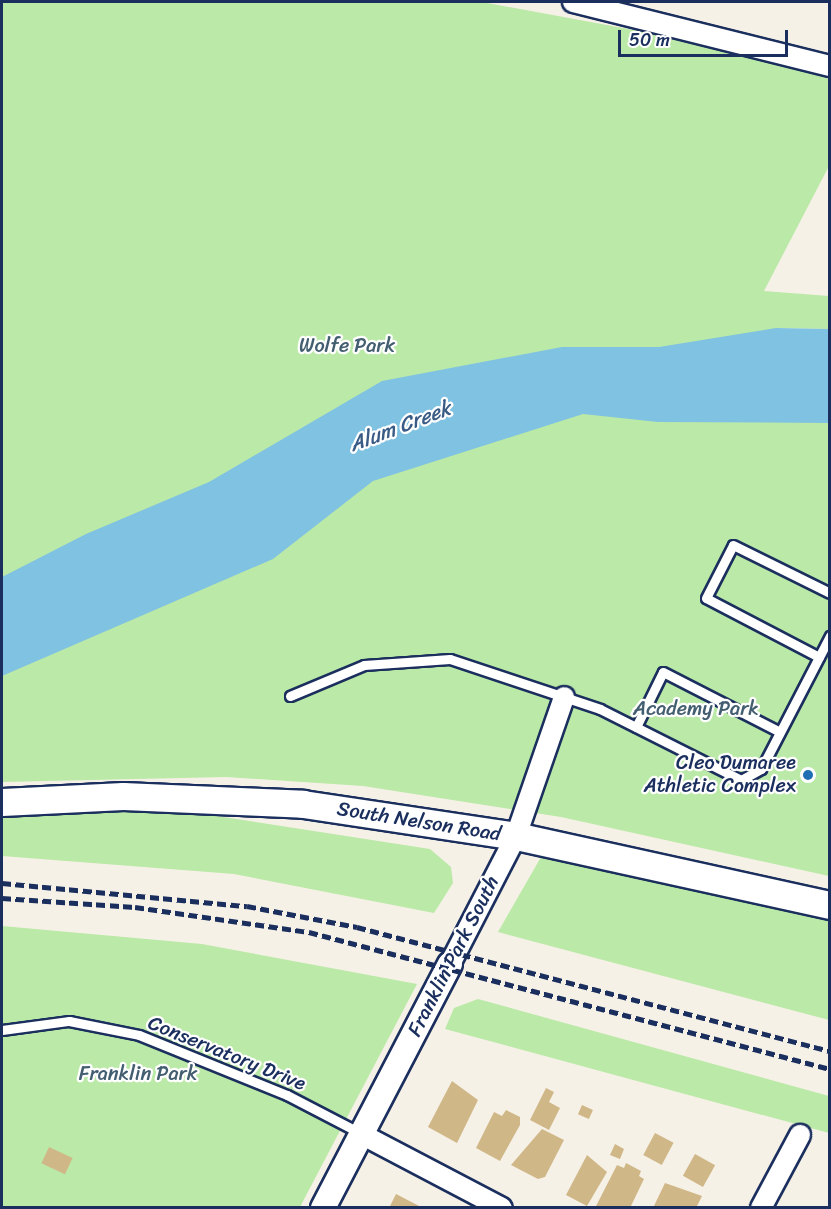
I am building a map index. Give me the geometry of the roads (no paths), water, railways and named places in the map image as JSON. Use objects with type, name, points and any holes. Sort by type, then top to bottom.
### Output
[{"type":"main road","name":"South Nelson Road","points":[[2,802],[205,796],[356,810],[516,836],[830,905]]},
{"type":"street","points":[[573,2],[830,66]]},
{"type":"street","name":"Franklin Park South","points":[[323,1208],[516,836],[564,697]]},
{"type":"street","points":[[361,1134],[502,1208]]},
{"type":"street","points":[[761,1208],[800,1135]]},
{"type":"lane","points":[[819,657],[706,598],[733,545],[830,593]]},
{"type":"lane","points":[[290,696],[364,664],[409,657],[450,659],[564,697],[636,727],[741,780],[761,769],[830,636]]},
{"type":"lane","points":[[636,727],[663,672],[780,732]]},
{"type":"lane","name":"Conservatory Drive","points":[[2,1030],[69,1021],[139,1035],[287,1095],[361,1134]]},
{"type":"water","name":"Alum Creek","points":[[776,328],[829,329],[829,423],[658,422],[583,414],[373,481],[273,559],[2,676],[2,577],[86,534],[209,482],[382,381],[562,347],[659,347]]},
{"type":"railway","points":[[2,883],[247,906],[357,927],[830,1051]]},
{"type":"railway","points":[[2,898],[135,907],[309,932],[830,1069]]},
{"type":"place","name":"Cleo Dumaree Athletic Complex","points":[[808,775]]},
{"type":"park label","name":"Wolfe Park","points":[[347,345]]},
{"type":"park label","name":"Academy Park","points":[[696,708]]},
{"type":"park label","name":"Franklin Park","points":[[138,1073]]}]
